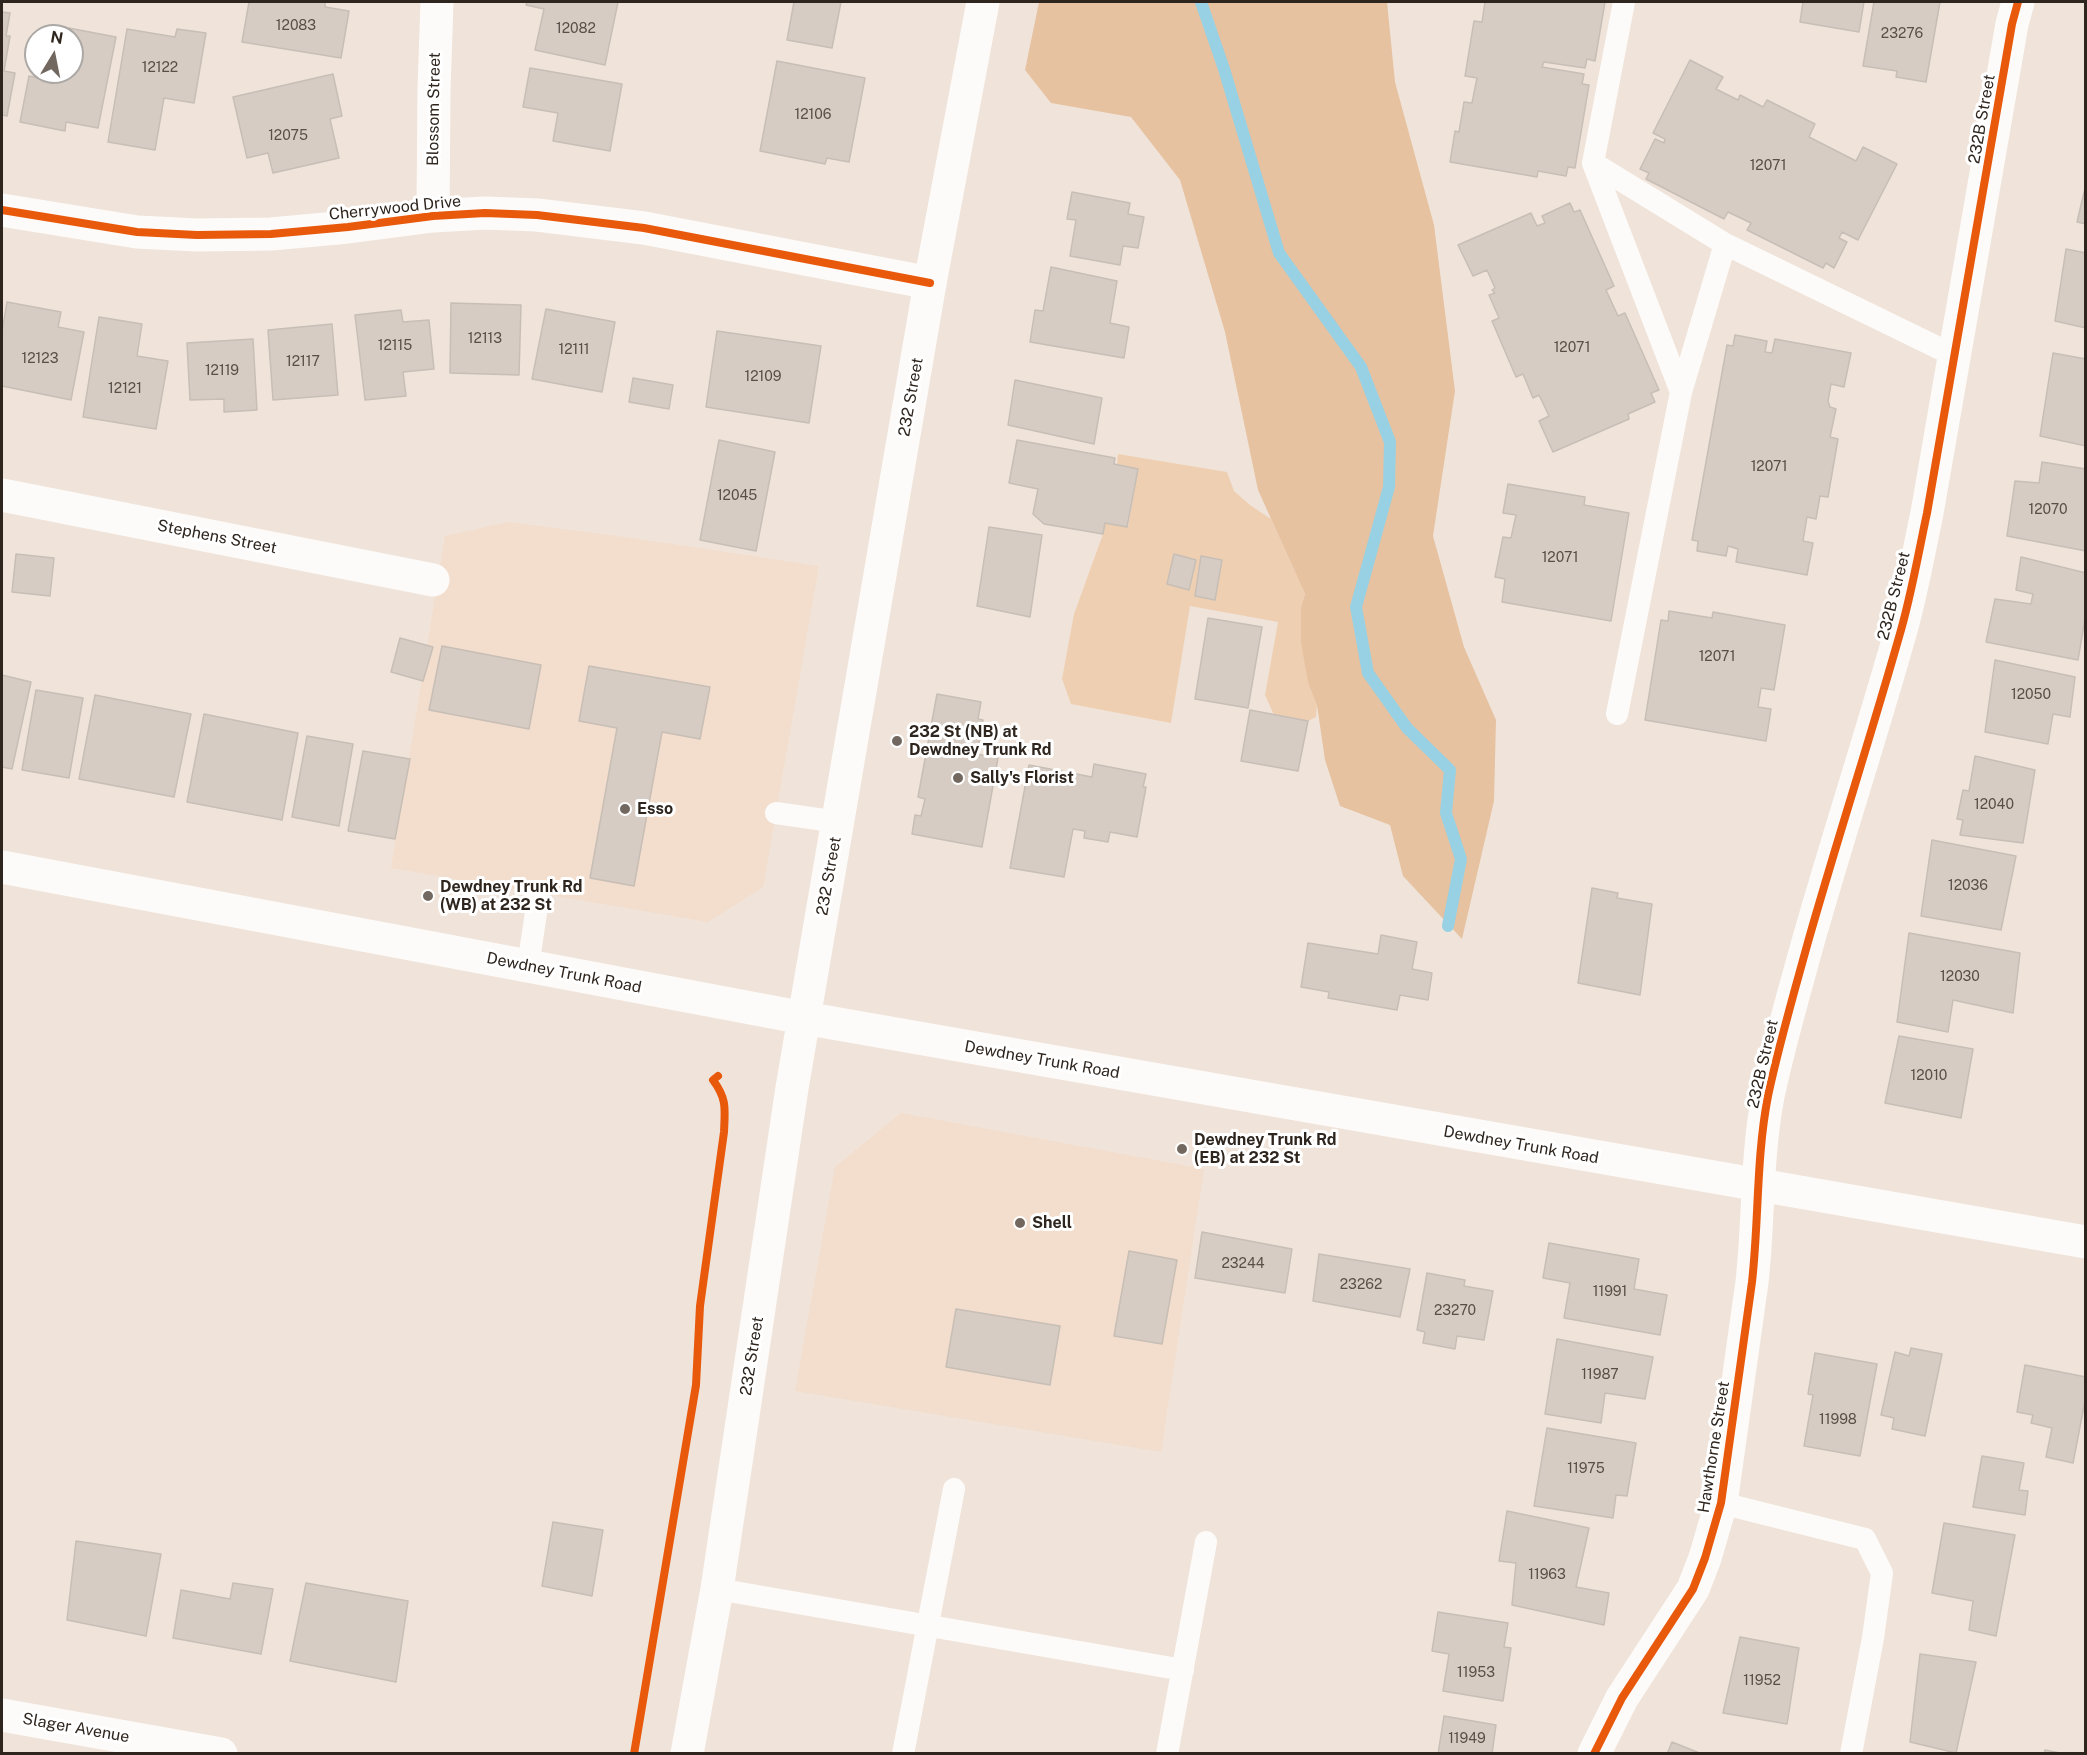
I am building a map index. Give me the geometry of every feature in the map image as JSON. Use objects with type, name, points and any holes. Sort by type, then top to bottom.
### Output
[{"type":"main road","name":"Blossom Street","points":[[433,216],[437,2]]},
{"type":"main road","name":"232 Street","points":[[687,1754],[717,1589],[792,1088],[930,283],[983,2]]},
{"type":"main road","name":"232B Street","points":[[1758,1187],[1764,1118],[1786,1019],[1839,832],[1899,636],[1916,569],[2012,24],[2018,2]]},
{"type":"main road","name":"Cherrywood Drive","points":[[2,210],[137,232],[197,235],[271,234],[433,216],[485,213],[537,215],[633,227],[930,283]]},
{"type":"main road","name":"Stephens Street","points":[[2,495],[433,580]]},
{"type":"main road","name":"Dewdney Trunk Road","points":[[2,867],[804,1018],[1758,1187],[2085,1242]]},
{"type":"main road","name":"Hawthorne Street","points":[[1594,1754],[1622,1698],[1693,1589],[1705,1558],[1721,1503],[1754,1271],[1758,1187]]},
{"type":"main road","name":"Slager Avenue","points":[[2,1715],[221,1754]]},
{"type":"lane","points":[[1624,2],[1593,163],[1681,392]]},
{"type":"lane","points":[[1593,163],[1725,244],[1953,355]]},
{"type":"lane","points":[[1617,714],[1681,392],[1725,244]]},
{"type":"lane","points":[[776,813],[838,822]]},
{"type":"lane","points":[[528,966],[539,893]]},
{"type":"lane","points":[[903,1754],[954,1489]]},
{"type":"lane","points":[[1721,1503],[1865,1539],[1882,1573],[1873,1638],[1851,1754]]},
{"type":"lane","points":[[1167,1754],[1206,1542]]},
{"type":"lane","points":[[717,1589],[1183,1671]]},
{"type":"shaded area","points":[[1039,2],[1387,2],[1395,82],[1434,225],[1455,391],[1433,536],[1464,647],[1496,720],[1494,801],[1462,939],[1403,876],[1390,825],[1340,806],[1325,760],[1317,705],[1308,683],[1301,642],[1301,607],[1305,594],[1258,490],[1225,332],[1180,180],[1131,117],[1051,103],[1025,70]]},
{"type":"shaded area","points":[[1118,454],[1227,472],[1234,491],[1271,519],[1305,594],[1301,607],[1308,683],[1317,704],[1316,717],[1308,721],[1274,715],[1265,695],[1278,622],[1190,606],[1171,723],[1071,704],[1062,679],[1074,614],[1105,523],[1128,527],[1138,469],[1117,464]]},
{"type":"shaded area","points":[[509,522],[819,566],[763,887],[708,922],[391,868],[445,536]]},
{"type":"shaded area","points":[[901,1113],[1204,1169],[1161,1452],[795,1391],[835,1167]]},
{"type":"building","points":[[249,2],[325,2],[325,7],[349,11],[341,58],[242,42]]},
{"type":"building","points":[[527,2],[618,2],[605,65],[535,50],[544,9],[526,5]]},
{"type":"building","points":[[794,2],[841,2],[832,48],[787,40]]},
{"type":"building","points":[[1485,2],[1605,2],[1595,61],[1587,59],[1585,68],[1544,62],[1542,67],[1584,74],[1582,84],[1589,85],[1575,168],[1568,167],[1566,176],[1538,171],[1537,177],[1450,162],[1455,131],[1459,132],[1464,102],[1472,103],[1477,78],[1465,76],[1474,21],[1482,22]]},
{"type":"building","points":[[1803,2],[1864,2],[1859,32],[1800,22]]},
{"type":"building","points":[[1874,2],[1940,2],[1926,82],[1896,77],[1897,71],[1863,66]]},
{"type":"building","points":[[2,12],[10,13],[6,36],[10,36],[4,71],[15,73],[7,116],[2,115]]},
{"type":"building","points":[[127,29],[175,37],[177,29],[206,33],[194,103],[164,98],[155,150],[108,142]]},
{"type":"building","points":[[84,31],[116,37],[98,128],[66,122],[65,131],[20,122],[27,84],[84,84]]},
{"type":"building","points":[[1690,60],[1723,77],[1716,89],[1738,100],[1740,95],[1763,107],[1767,100],[1815,124],[1809,137],[1856,161],[1863,147],[1897,164],[1858,240],[1842,232],[1839,238],[1847,242],[1834,268],[1826,263],[1823,268],[1747,230],[1751,223],[1728,212],[1724,219],[1646,179],[1649,173],[1640,169],[1655,139],[1664,143],[1665,139],[1653,133]]},
{"type":"building","points":[[777,61],[865,78],[849,162],[827,158],[825,164],[760,151]]},
{"type":"building","points":[[530,68],[622,84],[610,151],[553,141],[558,113],[523,107]]},
{"type":"building","points":[[333,74],[342,116],[330,119],[339,158],[273,173],[268,153],[247,158],[233,97]]},
{"type":"building","points":[[2086,184],[2086,224],[2077,222]]},
{"type":"building","points":[[1072,192],[1130,203],[1128,214],[1144,217],[1138,248],[1123,246],[1120,265],[1070,256],[1076,220],[1067,219]]},
{"type":"building","points":[[1570,203],[1574,212],[1580,210],[1614,286],[1606,290],[1618,316],[1625,313],[1659,390],[1651,393],[1655,402],[1628,414],[1629,419],[1553,452],[1539,421],[1549,416],[1539,395],[1533,398],[1523,374],[1516,377],[1492,321],[1499,318],[1489,295],[1495,293],[1492,290],[1495,288],[1487,270],[1473,276],[1458,245],[1531,213],[1537,226],[1545,223],[1542,216]]},
{"type":"building","points":[[2066,249],[2086,253],[2086,328],[2055,321]]},
{"type":"building","points":[[1051,267],[1117,281],[1110,323],[1129,327],[1124,358],[1030,342],[1035,310],[1043,311]]},
{"type":"building","points":[[7,302],[61,312],[58,327],[84,332],[71,400],[2,386],[2,332]]},
{"type":"building","points":[[451,303],[521,305],[519,375],[450,373]]},
{"type":"building","points":[[546,309],[615,322],[602,392],[532,379]]},
{"type":"building","points":[[401,310],[403,322],[429,320],[434,369],[403,372],[406,396],[365,400],[355,315]]},
{"type":"building","points":[[99,317],[142,324],[137,356],[168,361],[156,429],[83,417]]},
{"type":"building","points":[[332,324],[338,395],[273,400],[268,330]]},
{"type":"building","points":[[717,331],[821,346],[809,423],[706,407]]},
{"type":"building","points":[[1735,335],[1767,341],[1765,352],[1772,353],[1775,339],[1851,353],[1844,387],[1831,384],[1828,401],[1830,407],[1836,409],[1830,437],[1838,439],[1828,497],[1820,496],[1816,519],[1807,517],[1803,541],[1813,543],[1807,575],[1736,562],[1738,549],[1728,546],[1726,556],[1697,551],[1698,541],[1692,540],[1727,345],[1733,346]]},
{"type":"building","points":[[253,339],[257,410],[224,412],[224,399],[190,400],[187,343]]},
{"type":"building","points":[[2053,353],[2086,359],[2086,446],[2040,436]]},
{"type":"building","points":[[633,378],[673,385],[669,409],[629,402]]},
{"type":"building","points":[[1015,380],[1102,398],[1094,444],[1008,425]]},
{"type":"building","points":[[719,440],[775,452],[756,551],[700,540]]},
{"type":"building","points":[[1017,440],[1115,458],[1114,464],[1138,469],[1127,527],[1105,523],[1103,534],[1044,524],[1033,514],[1038,489],[1009,483]]},
{"type":"building","points":[[2042,462],[2086,469],[2086,551],[2007,536],[2015,481],[2039,483]]},
{"type":"building","points":[[1508,484],[1585,497],[1584,505],[1629,513],[1611,621],[1502,602],[1505,579],[1495,577],[1503,537],[1511,538],[1516,515],[1503,513]]},
{"type":"building","points":[[989,527],[1042,535],[1030,617],[977,606]]},
{"type":"building","points":[[16,554],[54,558],[50,596],[12,592]]},
{"type":"building","points":[[1174,554],[1196,560],[1189,590],[1167,584]]},
{"type":"building","points":[[1201,556],[1222,560],[1215,600],[1195,596]]},
{"type":"building","points":[[2021,557],[2086,573],[2086,613],[2078,660],[1986,642],[1995,599],[2031,604],[2033,594],[2016,590]]},
{"type":"building","points":[[1669,611],[1712,618],[1713,612],[1785,625],[1774,690],[1761,688],[1758,707],[1771,709],[1766,741],[1645,720],[1661,620],[1668,621]]},
{"type":"building","points":[[1208,618],[1262,627],[1248,708],[1195,699]]},
{"type":"building","points":[[400,638],[433,647],[423,681],[391,672]]},
{"type":"building","points":[[442,646],[541,665],[529,729],[429,710]]},
{"type":"building","points":[[1995,660],[2075,677],[2070,717],[2053,714],[2048,744],[1985,732]]},
{"type":"building","name":"Esso","points":[[589,666],[710,687],[700,739],[662,732],[634,886],[590,878],[617,728],[579,721]]},
{"type":"building","points":[[2,675],[31,682],[12,769],[2,767]]},
{"type":"building","points":[[36,690],[83,698],[69,778],[22,770]]},
{"type":"building","name":"Sally's Florist","points":[[937,694],[981,702],[978,719],[983,720],[977,754],[998,758],[982,847],[912,834],[915,815],[921,816],[925,799],[918,797]]},
{"type":"building","points":[[95,695],[191,714],[174,797],[79,779]]},
{"type":"building","points":[[1250,710],[1308,721],[1298,771],[1241,761]]},
{"type":"building","points":[[204,714],[298,733],[282,820],[187,802]]},
{"type":"building","points":[[307,736],[353,744],[339,826],[292,817]]},
{"type":"building","points":[[363,751],[410,759],[395,839],[348,831]]},
{"type":"building","points":[[1975,756],[2035,770],[2023,843],[1960,835],[1963,820],[1957,819],[1963,790],[1969,791]]},
{"type":"building","points":[[1094,764],[1146,774],[1143,787],[1146,787],[1137,837],[1110,832],[1108,842],[1084,838],[1085,831],[1073,829],[1064,877],[1010,868],[1029,765],[1092,777]]},
{"type":"building","points":[[1932,840],[2016,856],[2001,930],[1921,916]]},
{"type":"building","points":[[1592,888],[1618,893],[1617,898],[1652,904],[1640,995],[1578,983]]},
{"type":"building","points":[[1909,933],[2020,953],[2013,1013],[1953,1000],[1948,1032],[1897,1022]]},
{"type":"building","points":[[1381,935],[1417,942],[1412,969],[1432,973],[1428,1000],[1400,995],[1397,1010],[1328,998],[1329,992],[1301,987],[1308,943],[1378,954]]},
{"type":"building","points":[[1899,1036],[1973,1049],[1961,1118],[1885,1103]]},
{"type":"building","points":[[1202,1232],[1292,1249],[1285,1293],[1195,1278]]},
{"type":"building","points":[[1549,1243],[1639,1259],[1634,1289],[1667,1295],[1660,1335],[1564,1318],[1570,1283],[1543,1278]]},
{"type":"building","points":[[1129,1251],[1177,1260],[1162,1344],[1114,1336]]},
{"type":"building","points":[[1319,1254],[1410,1269],[1400,1317],[1313,1301]]},
{"type":"building","points":[[1427,1273],[1465,1280],[1464,1286],[1493,1291],[1484,1340],[1457,1336],[1455,1349],[1423,1343],[1425,1332],[1417,1330]]},
{"type":"building","points":[[956,1309],[1060,1326],[1050,1385],[946,1367]]},
{"type":"building","points":[[1557,1339],[1653,1357],[1645,1399],[1605,1393],[1601,1423],[1545,1414]]},
{"type":"building","points":[[1911,1348],[1942,1354],[1925,1436],[1892,1429],[1894,1418],[1881,1415],[1895,1352],[1909,1356]]},
{"type":"building","points":[[1815,1353],[1877,1364],[1860,1456],[1804,1446],[1813,1395],[1808,1394]]},
{"type":"building","points":[[2025,1365],[2086,1377],[2086,1396],[2073,1463],[2046,1457],[2052,1428],[2031,1423],[2033,1415],[2017,1412]]},
{"type":"building","points":[[1547,1428],[1636,1443],[1627,1496],[1616,1495],[1613,1518],[1534,1506]]},
{"type":"building","points":[[1982,1456],[2024,1463],[2019,1490],[2028,1491],[2025,1515],[1973,1507]]},
{"type":"building","points":[[1507,1511],[1589,1528],[1576,1587],[1609,1593],[1604,1625],[1512,1605],[1516,1563],[1499,1561]]},
{"type":"building","points":[[553,1522],[603,1530],[592,1596],[542,1586]]},
{"type":"building","points":[[1944,1523],[2015,1535],[1996,1636],[1969,1630],[1973,1601],[1932,1593]]},
{"type":"building","points":[[76,1541],[161,1554],[146,1636],[67,1620]]},
{"type":"building","points":[[233,1583],[273,1589],[261,1654],[173,1638],[181,1590],[230,1599]]},
{"type":"building","points":[[306,1583],[408,1601],[396,1682],[290,1661]]},
{"type":"building","points":[[1438,1612],[1508,1623],[1504,1647],[1511,1648],[1503,1701],[1443,1691],[1449,1654],[1432,1651]]},
{"type":"building","points":[[1740,1637],[1799,1648],[1787,1724],[1723,1713]]},
{"type":"building","points":[[1920,1654],[1976,1662],[1956,1753],[1910,1742]]},
{"type":"building","points":[[1444,1716],[1496,1725],[1492,1754],[1438,1754]]},
{"type":"building","points":[[1672,1742],[1702,1754],[1667,1754]]},
{"type":"building","points":[[2045,1750],[2065,1754],[2044,1754]]},
{"type":"waterway","points":[[1201,2],[1224,69],[1279,253],[1361,367],[1390,442],[1389,487],[1356,607],[1368,673],[1407,728],[1450,770],[1446,813],[1461,859],[1448,926]]},
{"type":"cycle path","points":[[1594,1754],[1622,1698],[1693,1589],[1705,1558],[1721,1503],[1752,1282],[1761,1142],[1768,1096],[1808,942],[1911,591],[1927,513],[2012,24],[2018,2]]},
{"type":"cycle path","points":[[2,210],[137,232],[197,235],[271,234],[433,216],[485,213],[537,215],[644,228],[930,283]]},
{"type":"cycle path","points":[[634,1754],[696,1385],[700,1306],[724,1132],[724,1104],[721,1093],[713,1080],[718,1076]]},
{"type":"place","name":"232 St (NB) at Dewdney Trunk Rd","points":[[897,741]]},
{"type":"place","name":"Sally's Florist","points":[[958,778]]},
{"type":"place","name":"Esso","points":[[625,809]]},
{"type":"place","name":"Dewdney Trunk Rd (WB) at 232 St","points":[[428,896]]},
{"type":"place","name":"Dewdney Trunk Rd (EB) at 232 St","points":[[1182,1149]]},
{"type":"place","name":"Shell","points":[[1020,1223]]}]
